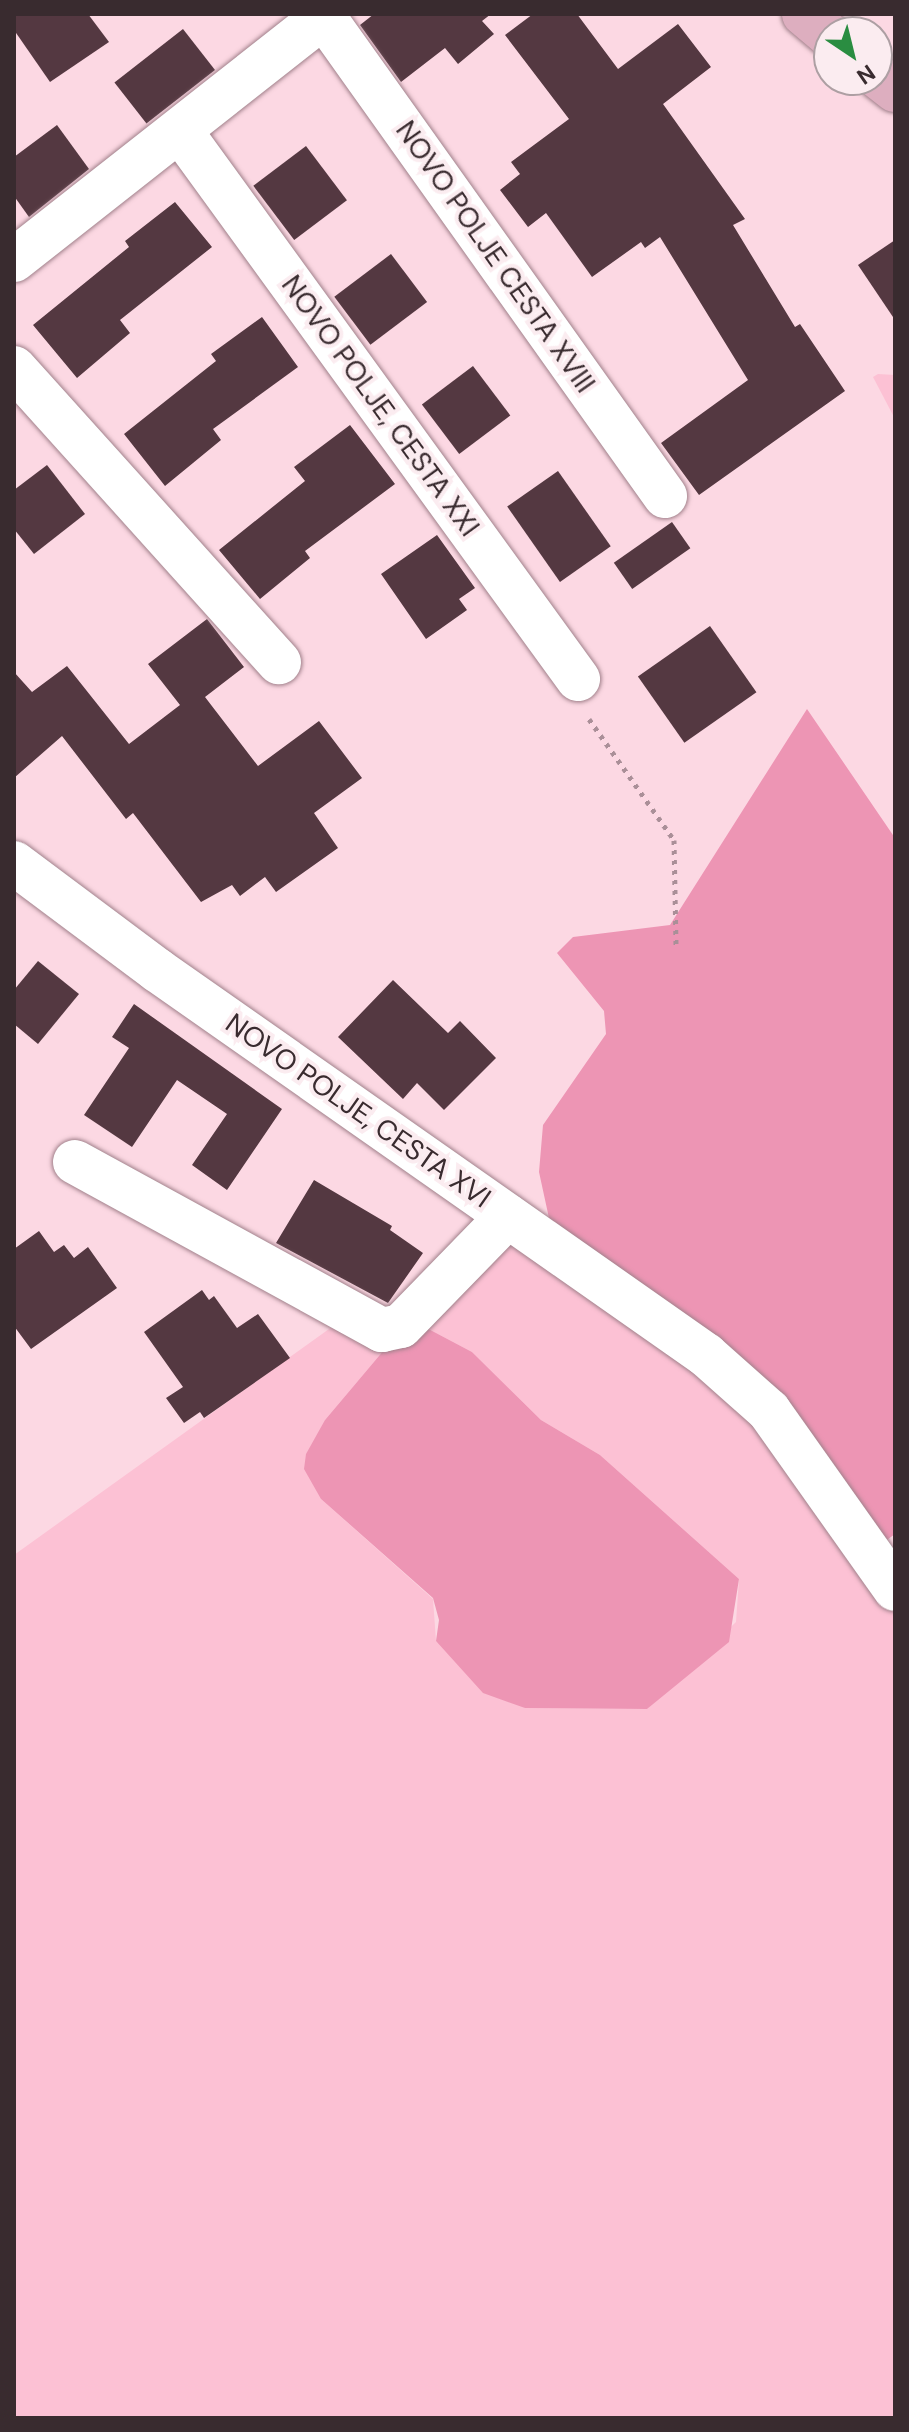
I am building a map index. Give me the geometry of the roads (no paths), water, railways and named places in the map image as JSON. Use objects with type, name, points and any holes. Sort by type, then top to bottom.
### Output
[{"type":"street","points":[[14,260],[326,16]]},
{"type":"street","name":"NOVO POLJE CESTA XVIII","points":[[326,16],[665,496]]},
{"type":"street","name":"NOVO POLJE, CESTA XXI","points":[[181,132],[578,679]]},
{"type":"street","points":[[14,368],[279,662]]},
{"type":"street","name":"NOVO POLJE, CESTA XVI","points":[[14,863],[146,962],[706,1355],[769,1411],[895,1589]]},
{"type":"street","points":[[75,1162],[382,1330],[401,1326],[508,1216]]}]
